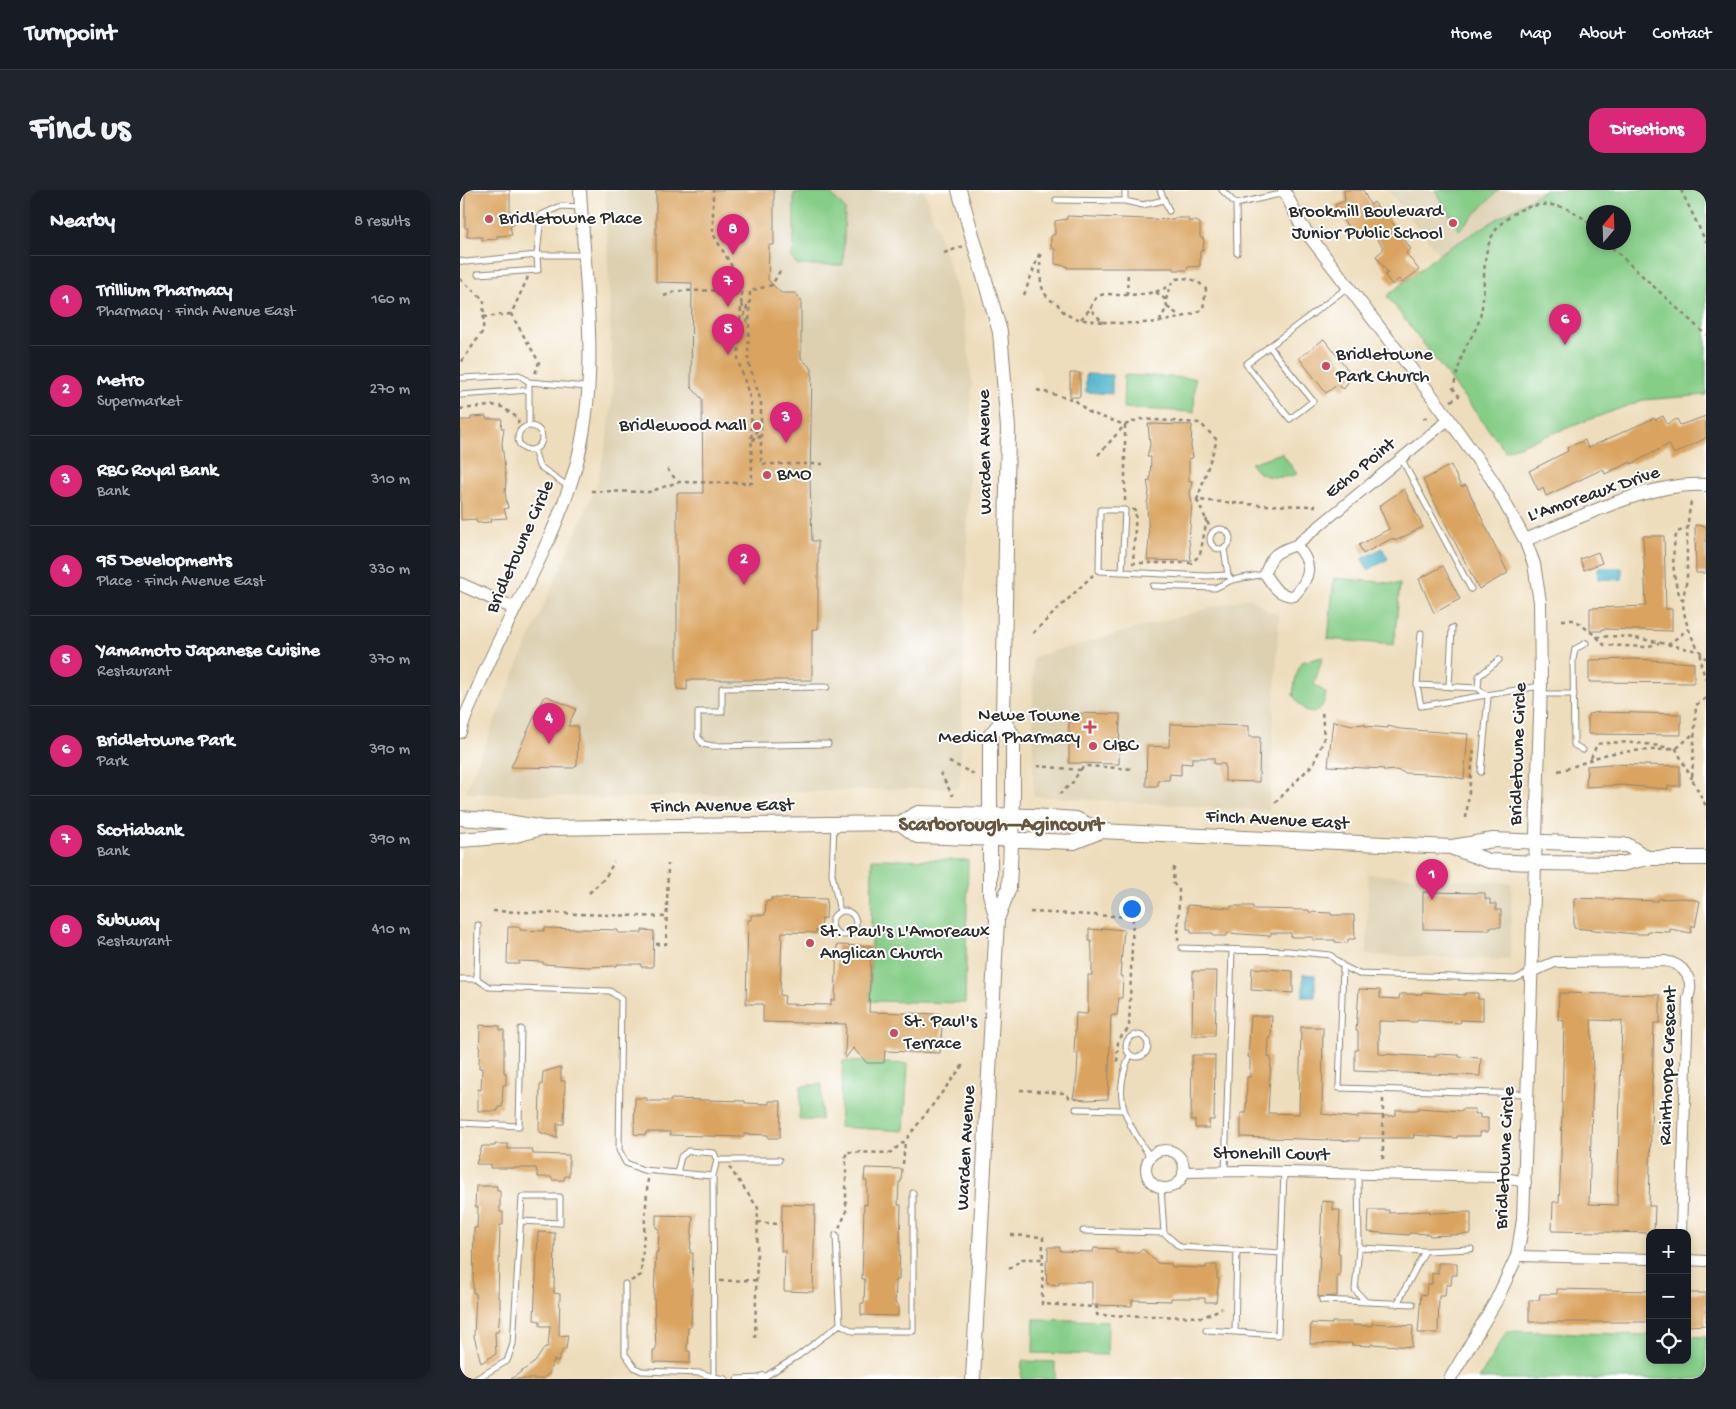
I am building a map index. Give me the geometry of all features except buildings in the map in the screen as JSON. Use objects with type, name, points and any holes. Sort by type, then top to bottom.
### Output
[{"type":"main road","name":"Warden Avenue","points":[[958,190],[1000,332],[1008,428],[1003,720],[1013,736],[1009,888],[998,919],[973,1379]]},
{"type":"main road","name":"Warden Avenue","points":[[998,919],[990,894],[990,736],[1003,720]]},
{"type":"main road","name":"Finch Avenue East","points":[[460,818],[502,821],[544,828],[834,824],[900,822],[918,814],[991,815],[1076,819],[1101,831],[1452,847],[1493,840],[1535,840],[1628,845],[1648,858]]},
{"type":"main road","name":"Finch Avenue East","points":[[900,822],[917,836],[1074,842],[1101,831]]},
{"type":"main road","name":"Finch Avenue East","points":[[460,840],[512,836],[544,828]]},
{"type":"main road","name":"Finch Avenue East","points":[[1452,847],[1489,861],[1534,863],[1622,864],[1648,858],[1706,858]]},
{"type":"street","name":"Bridletowne Circle","points":[[460,732],[486,667],[547,545],[569,487],[584,431],[590,387],[580,190]]},
{"type":"street","name":"Bridletowne Circle","points":[[1285,191],[1301,226],[1493,481],[1525,540],[1534,564],[1540,602],[1540,690],[1524,1220],[1517,1256],[1496,1301],[1450,1379]]},
{"type":"street","name":"Echo Point","points":[[1265,574],[1270,558],[1281,550],[1296,545],[1448,420]]},
{"type":"street","name":"L'Amoreaux Drive","points":[[1525,540],[1644,493],[1672,487],[1706,485]]},
{"type":"street","points":[[1265,574],[1278,592],[1286,596],[1294,596],[1304,584],[1309,568],[1306,556],[1296,545]]},
{"type":"street","points":[[460,584],[514,608]]},
{"type":"street","name":"Rainthorpe Crescent","points":[[1531,972],[1555,962],[1665,961],[1677,964],[1689,976],[1691,987],[1688,998],[1681,1229]]},
{"type":"street","points":[[1158,1151],[1168,1151],[1177,1154],[1182,1162],[1183,1172],[1176,1184],[1162,1188],[1152,1184],[1147,1175],[1146,1165],[1150,1156],[1158,1151]]},
{"type":"street","name":"Stonehill Court","points":[[1183,1172],[1248,1171],[1499,1177],[1526,1182]]},
{"type":"street","points":[[1517,1256],[1646,1259]]},
{"type":"street","points":[[1691,1260],[1706,1261]]},
{"type":"lane","points":[[1124,190],[1125,201]]},
{"type":"lane","points":[[1160,190],[1169,211]]},
{"type":"lane","points":[[1222,190],[1236,204],[1237,253]]},
{"type":"lane","points":[[1236,204],[1285,191]]},
{"type":"lane","points":[[1056,200],[1125,201],[1143,205],[1164,200]]},
{"type":"lane","points":[[478,274],[538,270],[537,254],[541,215],[561,206],[581,207]]},
{"type":"lane","points":[[460,260],[466,262],[537,254],[584,255]]},
{"type":"lane","points":[[1269,346],[1312,401],[1290,419],[1246,364],[1269,346],[1348,287]]},
{"type":"lane","points":[[462,378],[520,375],[528,382],[590,387]]},
{"type":"lane","points":[[528,382],[529,426]]},
{"type":"lane","points":[[460,396],[528,390]]},
{"type":"lane","points":[[529,426],[540,430],[542,437],[540,445],[534,449],[526,449],[520,444],[519,432],[529,426]]},
{"type":"lane","points":[[534,449],[539,466],[569,487]]},
{"type":"lane","points":[[1401,458],[1471,590]]},
{"type":"lane","points":[[1122,572],[1126,510],[1100,510],[1098,571],[1207,576],[1228,574]]},
{"type":"lane","points":[[1222,529],[1230,535],[1230,542],[1224,549],[1217,549],[1212,545],[1210,538],[1212,532],[1222,529]]},
{"type":"lane","points":[[1224,549],[1228,574],[1232,580]]},
{"type":"lane","points":[[1153,586],[1216,588],[1232,580],[1265,574]]},
{"type":"lane","points":[[1449,687],[1452,628]]},
{"type":"lane","points":[[1421,633],[1417,685],[1421,706],[1540,690],[1574,694]]},
{"type":"lane","points":[[1583,750],[1574,745],[1575,649],[1586,643]]},
{"type":"lane","points":[[1478,688],[1479,676],[1498,660]]},
{"type":"lane","points":[[1417,685],[1478,688],[1488,697]]},
{"type":"lane","points":[[827,687],[722,688],[722,712],[698,712],[698,737],[703,744],[713,746],[828,744]]},
{"type":"lane","points":[[1481,772],[1488,697]]},
{"type":"lane","points":[[834,824],[832,874],[840,912]]},
{"type":"lane","points":[[840,912],[851,914],[856,920],[854,931],[847,935],[839,934],[834,928],[833,920],[840,912]]},
{"type":"lane","points":[[478,925],[478,979]]},
{"type":"lane","points":[[1182,948],[1232,951],[1289,951],[1330,955],[1343,966],[1359,974],[1515,979],[1531,972]]},
{"type":"lane","points":[[1225,1172],[1232,951]]},
{"type":"lane","points":[[1343,966],[1339,1088],[1528,1094]]},
{"type":"lane","points":[[460,979],[478,979],[489,987],[610,991],[621,998],[619,1150],[626,1163],[648,1171],[713,1176]]},
{"type":"lane","points":[[460,1123],[519,1126],[521,1029]]},
{"type":"lane","points":[[1139,1034],[1146,1038],[1148,1046],[1145,1054],[1138,1057],[1130,1055],[1125,1049],[1126,1041],[1131,1035],[1139,1034]]},
{"type":"lane","points":[[1130,1055],[1122,1074],[1121,1097],[1127,1121],[1150,1156]]},
{"type":"lane","points":[[1076,1109],[1124,1110]]},
{"type":"lane","points":[[677,1173],[681,1157],[688,1151],[714,1154],[721,1160],[779,1160]]},
{"type":"lane","points":[[714,1378],[713,1176],[721,1160]]},
{"type":"lane","points":[[1206,1330],[1278,1334],[1284,1172]]},
{"type":"lane","points":[[1358,1174],[1359,1248],[1356,1290],[1366,1302]]},
{"type":"lane","points":[[1162,1188],[1164,1233]]},
{"type":"lane","points":[[840,1324],[853,1331],[913,1331],[913,1193]]},
{"type":"lane","points":[[476,1379],[507,1362],[513,1344],[520,1221],[522,1197],[560,1197],[560,1223],[520,1221]]},
{"type":"lane","points":[[1083,1231],[1164,1233],[1180,1247],[1281,1253]]},
{"type":"lane","points":[[836,1235],[840,1324]]},
{"type":"lane","points":[[1359,1248],[1425,1251],[1471,1249]]},
{"type":"lane","points":[[1235,1332],[1237,1250]]},
{"type":"lane","points":[[1397,1304],[1425,1251]]},
{"type":"lane","points":[[625,1284],[625,1354],[635,1368],[642,1371],[701,1373],[714,1378],[725,1379]]},
{"type":"lane","points":[[1322,1300],[1413,1304]]},
{"type":"lane","points":[[737,1379],[763,1379],[798,1356],[840,1324]]},
{"type":"path","points":[[591,491],[649,492],[678,482],[752,483],[752,401],[738,360],[742,290],[740,280],[713,234],[713,190]]},
{"type":"path","points":[[1681,190],[1706,242]]},
{"type":"path","points":[[1451,401],[1459,396],[1453,388],[1464,352],[1476,331],[1484,300],[1484,258],[1488,243],[1498,228],[1519,210],[1529,206],[1550,204],[1574,211],[1586,221]]},
{"type":"path","points":[[944,253],[974,243]]},
{"type":"path","points":[[1615,250],[1706,334]]},
{"type":"path","points":[[1024,295],[1040,252],[1042,292],[1048,300],[1057,303],[1063,313],[1081,319],[1131,325],[1181,317],[1202,309],[1206,289],[1198,281],[1187,278],[1176,279],[1167,292],[1167,307],[1160,320]]},
{"type":"path","points":[[511,314],[528,278],[528,271]]},
{"type":"path","points":[[780,271],[772,284],[750,291],[748,361],[761,402],[761,464],[827,464]]},
{"type":"path","points":[[1127,295],[1128,271]]},
{"type":"path","points":[[460,279],[484,300],[483,331],[460,364]]},
{"type":"path","points":[[1081,319],[1094,300],[1100,295],[1156,292],[1170,287]]},
{"type":"path","points":[[664,296],[685,290],[742,290]]},
{"type":"path","points":[[1156,292],[1166,300]]},
{"type":"path","points":[[741,300],[749,327]]},
{"type":"path","points":[[740,327],[750,300]]},
{"type":"path","points":[[1167,307],[1181,317]]},
{"type":"path","points":[[1090,308],[1103,322]]},
{"type":"path","points":[[483,317],[511,314]]},
{"type":"path","points":[[511,314],[539,362],[537,372],[528,382]]},
{"type":"path","points":[[1037,390],[1075,400],[1088,412],[1125,425]]},
{"type":"path","points":[[460,409],[499,405],[518,418],[519,432]]},
{"type":"path","points":[[752,416],[761,444]]},
{"type":"path","points":[[752,445],[761,416]]},
{"type":"path","points":[[1423,420],[1427,417]]},
{"type":"path","points":[[1098,455],[1125,425],[1140,419],[1200,423],[1217,440],[1197,500],[1212,532]]},
{"type":"path","points":[[1125,425],[1126,510],[1136,510],[1132,563],[1191,563],[1200,555],[1207,519]]},
{"type":"path","points":[[667,469],[678,482]]},
{"type":"path","points":[[1197,500],[1259,505],[1316,506]]},
{"type":"path","points":[[1683,603],[1687,578],[1686,529],[1691,502]]},
{"type":"path","points":[[1686,529],[1677,532],[1674,541],[1678,593],[1683,603],[1688,629],[1700,652],[1706,659]]},
{"type":"path","points":[[1033,633],[1098,571]]},
{"type":"path","points":[[1562,620],[1575,620],[1604,645],[1646,647],[1660,643]]},
{"type":"path","points":[[1668,645],[1688,629]]},
{"type":"path","points":[[1597,637],[1611,635],[1700,652]]},
{"type":"path","points":[[1700,652],[1700,661],[1706,680]]},
{"type":"path","points":[[1692,779],[1696,705],[1706,698]]},
{"type":"path","points":[[1275,803],[1314,763],[1324,739],[1322,710]]},
{"type":"path","points":[[1558,771],[1573,768],[1591,758],[1613,753],[1676,749],[1693,734]]},
{"type":"path","points":[[1591,758],[1597,744],[1614,742],[1644,743],[1676,749]]},
{"type":"path","points":[[1466,818],[1472,754],[1475,746]]},
{"type":"path","points":[[1676,749],[1706,806]]},
{"type":"path","points":[[950,762],[974,774]]},
{"type":"path","points":[[1037,766],[1080,770]]},
{"type":"path","points":[[1060,794],[1073,782],[1080,770],[1085,766],[1134,769]]},
{"type":"path","points":[[940,773],[953,796]]},
{"type":"path","points":[[589,893],[605,878],[614,862]]},
{"type":"path","points":[[656,944],[666,944],[668,864]]},
{"type":"path","points":[[1174,867],[1173,882],[1179,890],[1178,938],[1182,948]]},
{"type":"path","points":[[493,912],[667,917]]},
{"type":"path","points":[[1030,912],[1133,917],[1129,1028],[1118,1040],[1117,1067]]},
{"type":"path","points":[[836,1235],[846,1213],[846,1152],[890,1153],[905,1141],[963,1066]]},
{"type":"path","points":[[1383,1089],[1383,1159]]},
{"type":"path","points":[[1020,1090],[1065,1093],[1070,1101],[1079,1102]]},
{"type":"path","points":[[903,1164],[905,1141]]},
{"type":"path","points":[[721,1160],[758,1208],[755,1341]]},
{"type":"path","points":[[625,1284],[641,1275],[648,1171]]},
{"type":"path","points":[[758,1222],[778,1224]]},
{"type":"path","points":[[1011,1235],[1043,1237],[1042,1304],[1097,1308],[1097,1315],[1204,1318],[1222,1308]]},
{"type":"path","points":[[1009,1269],[1022,1259],[1042,1259]]},
{"type":"path","points":[[714,1281],[756,1280]]},
{"type":"shaded area","points":[[605,190],[924,190],[963,308],[972,381],[960,787],[606,798],[465,793],[519,662],[596,487],[606,443],[613,395]]},
{"type":"shaded area","name":"Brookmill Boulevard Junior Public School","points":[[1388,190],[1545,190],[1439,254]]},
{"type":"shaded area","points":[[1250,597],[1267,610],[1279,615],[1269,811],[1033,796],[1033,657]]},
{"type":"shaded area","points":[[1368,874],[1512,883],[1510,960],[1367,955]]},
{"type":"green space","points":[[1435,190],[1499,190],[1459,230]]},
{"type":"green space","points":[[1545,190],[1706,190],[1706,395],[1643,400],[1505,451],[1387,296],[1439,254]]},
{"type":"green space","points":[[794,193],[830,193],[845,209],[843,265],[798,265],[791,257],[794,248]]},
{"type":"green space","points":[[1124,375],[1195,378],[1194,412],[1123,408]]},
{"type":"green space","points":[[1282,453],[1297,474],[1285,477],[1271,477],[1259,473],[1251,463]]},
{"type":"green space","points":[[1334,578],[1400,584],[1394,645],[1328,639]]},
{"type":"green space","points":[[1323,657],[1314,684],[1326,693],[1325,698],[1319,710],[1312,712],[1302,707],[1293,695],[1296,676],[1301,662]]},
{"type":"green space","points":[[872,859],[968,860],[965,1003],[870,1001]]},
{"type":"green space","points":[[843,1061],[908,1064],[904,1131],[839,1127]]},
{"type":"green space","points":[[822,1084],[821,1120],[799,1120],[801,1086]]},
{"type":"green space","points":[[1034,1319],[1108,1321],[1107,1355],[1033,1353]]},
{"type":"green space","points":[[1507,1331],[1646,1335],[1646,1364],[1691,1364],[1691,1336],[1706,1337],[1706,1379],[1479,1379]]},
{"type":"green space","points":[[1022,1361],[1055,1362],[1055,1379],[1021,1379]]},
{"type":"water","points":[[1086,374],[1112,375],[1112,394],[1086,392]]},
{"type":"water","points":[[1382,548],[1388,559],[1368,570],[1362,559]]},
{"type":"water","points":[[1598,568],[1622,568],[1622,580],[1598,579]]},
{"type":"water","points":[[1303,974],[1315,975],[1315,997],[1303,997]]},
{"type":"place","name":"Bridletowne Place","points":[[489,219]]},
{"type":"place","name":"Brookmill Boulevard Junior Public School","points":[[1453,223]]},
{"type":"place","name":"Subway","points":[[733,255]]},
{"type":"place","name":"Scotiabank","points":[[728,307]]},
{"type":"place","name":"Bridletowne Park","points":[[1565,345]]},
{"type":"place","name":"Yamamoto Japanese Cuisine","points":[[728,355]]},
{"type":"place","name":"Bridletowne Park Church","points":[[1326,366]]},
{"type":"place","name":"Bridlewood Mall","points":[[757,426]]},
{"type":"place","name":"RBC Royal Bank","points":[[786,443]]},
{"type":"place","name":"BMO","points":[[767,475]]},
{"type":"place","name":"Metro","points":[[744,585]]},
{"type":"place","name":"Newe Towne Medical Pharmacy","points":[[1090,727]]},
{"type":"place","name":"95 Developments","points":[[549,744]]},
{"type":"place","name":"CIBC","points":[[1093,746]]},
{"type":"place","name":"Trillium Pharmacy","points":[[1432,900]]},
{"type":"place","name":"St. Paul's L'Amoreaux Anglican Church","points":[[810,943]]},
{"type":"place","name":"St. Paul's Terrace","points":[[894,1033]]},
{"type":"district","name":"Scarborough–Agincourt","points":[[1001,826]]}]
